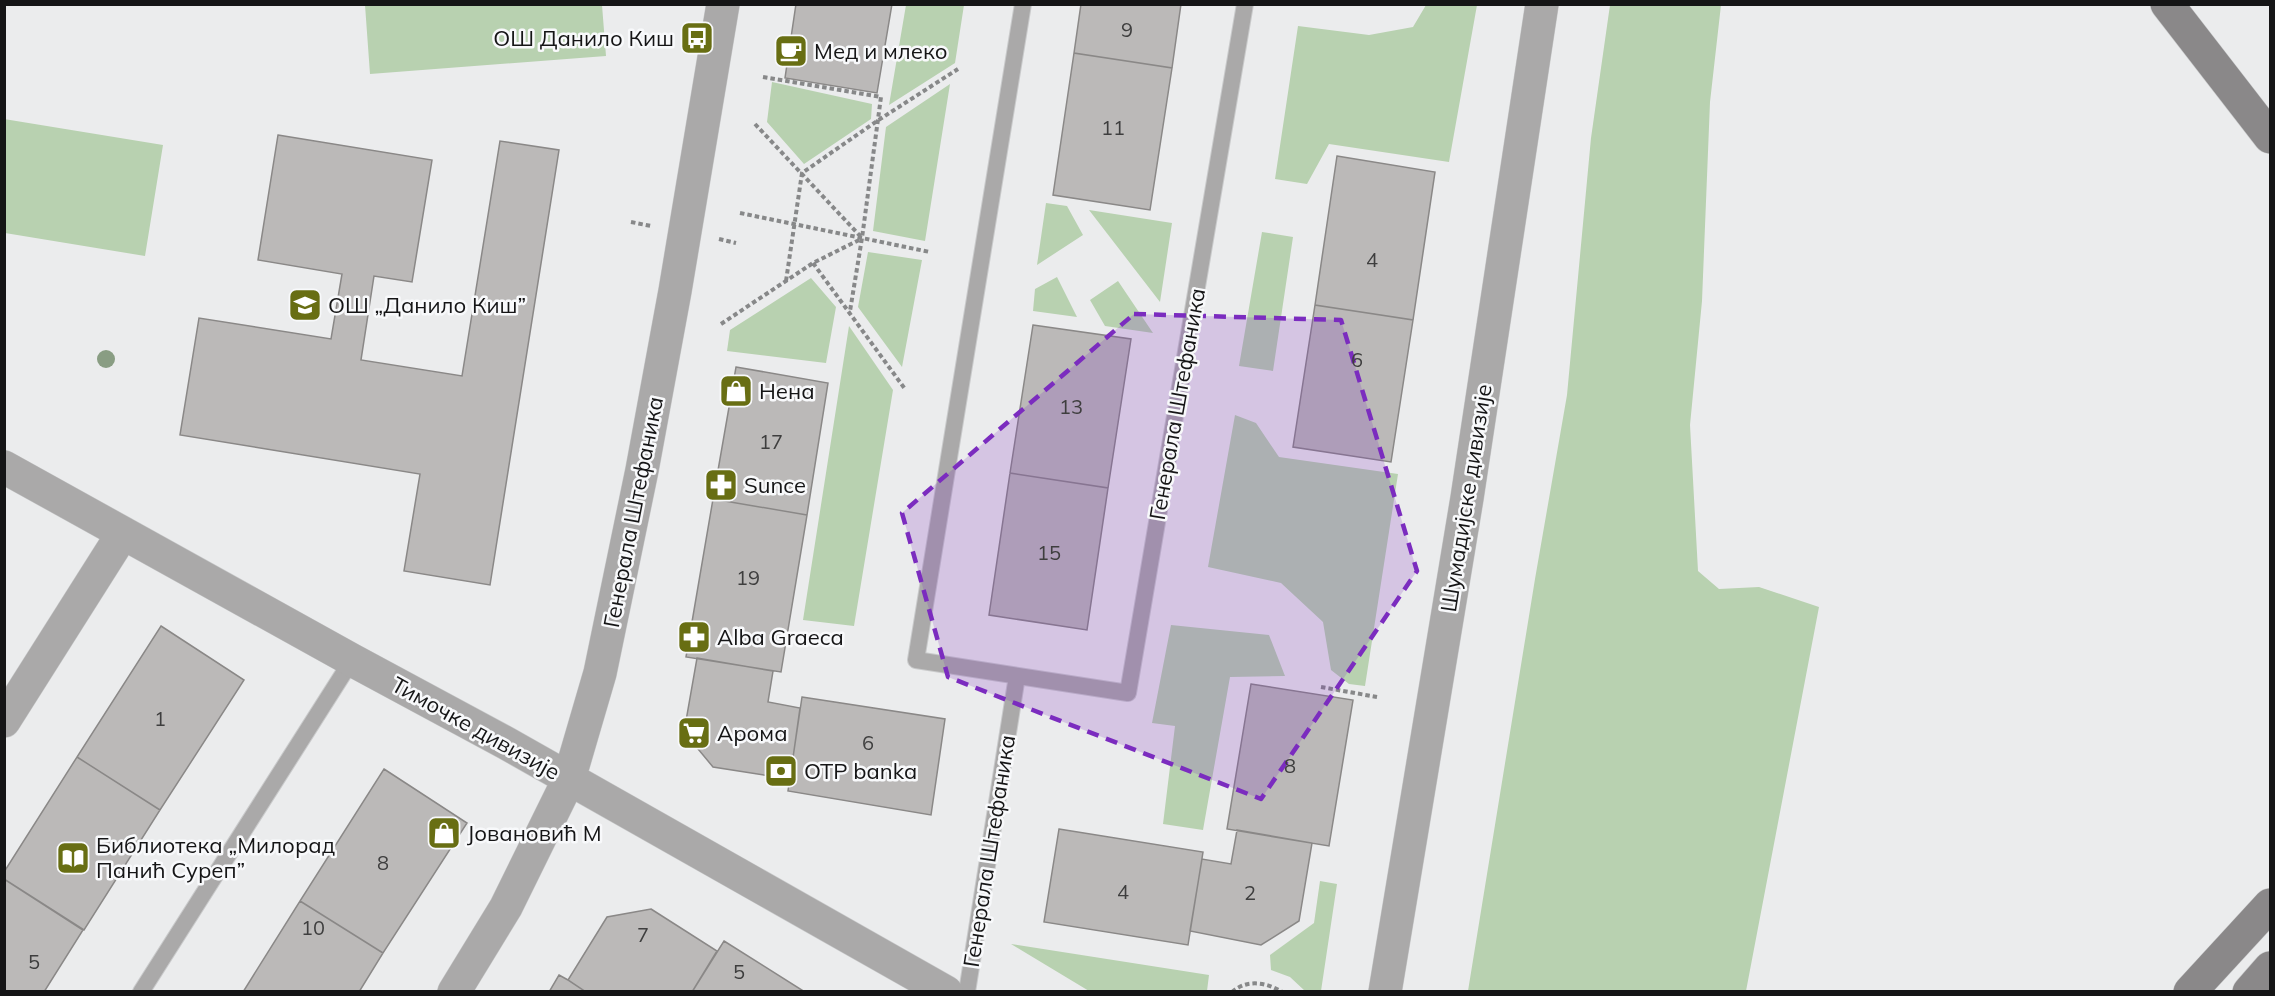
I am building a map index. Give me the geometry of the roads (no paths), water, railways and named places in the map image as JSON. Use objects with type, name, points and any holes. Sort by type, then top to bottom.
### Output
[{"type":"main road","points":[[2167,4],[2271,137]]},
{"type":"main road","points":[[2190,992],[2271,905]]},
{"type":"main road","points":[[2249,992],[2271,968]]},
{"type":"street","name":"Генерала Штефаника","points":[[454,992],[506,907],[569,779],[600,673],[642,470],[675,291],[723,4]]},
{"type":"street","name":"Шумадијске дивизије","points":[[1385,992],[1467,498],[1542,4]]},
{"type":"street","name":"Тимочке дивизије","points":[[4,468],[506,743],[946,992]]},
{"type":"street","points":[[4,721],[123,533]]},
{"type":"lane","name":"Генерала Штефаника","points":[[1023,4],[916,660],[1128,693],[1245,4]]},
{"type":"lane","points":[[141,992],[352,660]]},
{"type":"lane","name":"Генерала Штефаника","points":[[967,992],[1017,676]]},
{"type":"place","name":"ОШ Данило Киш","points":[[697,38]]},
{"type":"place","name":"Мед и млеко","points":[[791,51]]},
{"type":"place","name":"ОШ „Данило Киш”","points":[[305,305]]},
{"type":"place","name":"Нена","points":[[736,391]]},
{"type":"place","name":"Sunce","points":[[721,485]]},
{"type":"place","name":"Alba Graeca","points":[[694,637]]},
{"type":"place","name":"Арома","points":[[694,733]]},
{"type":"place","name":"OTP banka","points":[[781,771]]},
{"type":"place","name":"Јовановић М","points":[[444,833]]},
{"type":"place","name":"Библиотека „Милорад Панић Суреп”","points":[[73,858]]}]
